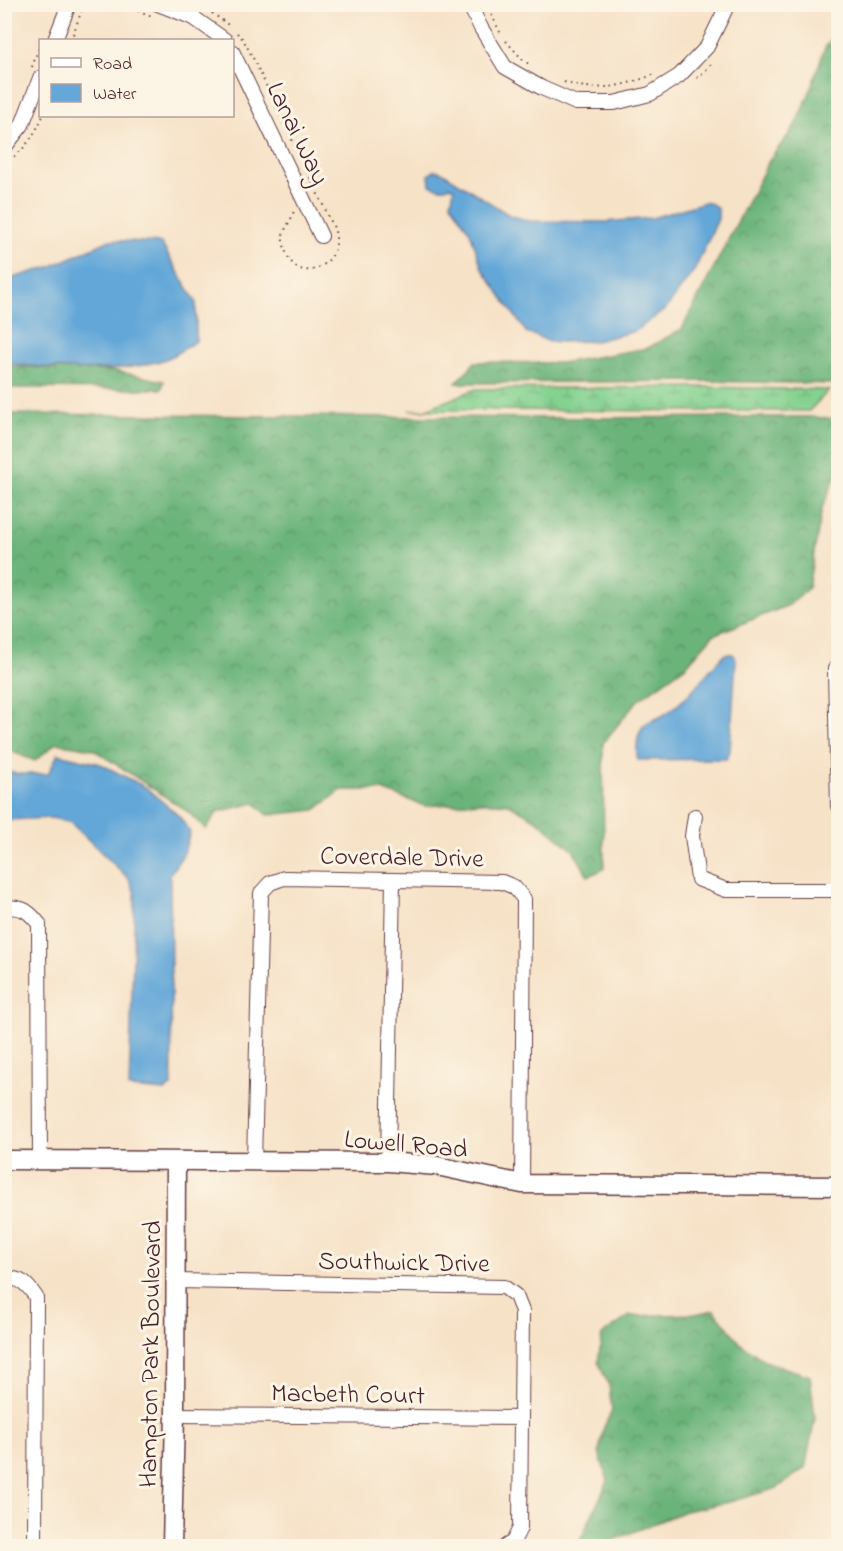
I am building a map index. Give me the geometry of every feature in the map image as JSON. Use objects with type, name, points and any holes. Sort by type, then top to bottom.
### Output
[{"type":"street","points":[[55,39],[69,4]]},
{"type":"street","points":[[158,4],[194,18],[224,39]]},
{"type":"street","points":[[470,4],[481,28],[505,67],[542,88],[576,103],[614,103],[650,94],[679,76],[707,47],[728,4]]},
{"type":"street","name":"Lanai Way","points":[[234,55],[321,236]]},
{"type":"street","points":[[4,146],[22,125],[39,81]]},
{"type":"street","points":[[838,666],[836,669],[838,806]]},
{"type":"street","points":[[695,816],[692,836],[698,879],[726,890],[838,890]]},
{"type":"street","name":"Coverdale Drive","points":[[254,1161],[261,893],[270,883],[284,878],[502,882],[514,887],[524,899],[522,1184]]},
{"type":"street","points":[[388,1162],[393,880]]},
{"type":"street","points":[[4,907],[18,907],[30,913],[39,924],[40,1161]]},
{"type":"street","name":"Lowell Road","points":[[4,1160],[388,1162],[437,1166],[522,1184],[838,1186]]},
{"type":"street","name":"Hampton Park Boulevard","points":[[172,1546],[176,1162]]},
{"type":"street","points":[[4,1278],[13,1278],[27,1284],[36,1297],[35,1546]]},
{"type":"street","name":"Southwick Drive","points":[[176,1281],[504,1287],[516,1296],[522,1311],[520,1528],[513,1542],[506,1546]]},
{"type":"street","name":"Macbeth Court","points":[[175,1415],[521,1418]]},
{"type":"path","points":[[71,39],[84,4]]},
{"type":"path","points":[[486,4],[505,40],[523,60],[532,66]]},
{"type":"path","points":[[696,79],[714,60]]},
{"type":"path","points":[[560,81],[598,88],[616,87],[654,75],[662,70]]},
{"type":"green space","points":[[838,31],[838,384],[703,381],[456,383],[475,362],[561,363],[648,348],[682,329],[770,159],[793,129],[808,97],[825,47]]},
{"type":"green space","points":[[5,366],[115,371],[164,381],[162,389],[5,388]]},
{"type":"green space","points":[[703,387],[829,390],[809,411],[409,410],[424,410],[476,389]]},
{"type":"green space","points":[[5,414],[548,418],[812,417],[838,419],[838,471],[822,508],[808,588],[789,605],[713,635],[686,666],[638,700],[603,743],[604,869],[588,876],[573,850],[537,820],[509,804],[480,802],[425,806],[382,790],[342,790],[315,810],[268,815],[255,803],[217,812],[206,829],[187,811],[93,749],[56,743],[35,761],[5,749]]},
{"type":"green space","points":[[714,1310],[741,1344],[767,1362],[810,1376],[815,1418],[805,1468],[777,1488],[729,1502],[685,1511],[608,1542],[608,1546],[578,1546],[608,1481],[599,1452],[604,1427],[612,1411],[609,1386],[598,1362],[602,1335],[630,1316],[695,1314]]},
{"type":"water","points":[[435,170],[442,172],[509,215],[529,221],[605,222],[652,218],[705,202],[718,209],[718,219],[695,269],[666,309],[635,331],[596,341],[550,342],[526,332],[482,268],[470,232],[451,203],[454,188],[430,185],[429,175]]},
{"type":"water","points":[[110,240],[161,243],[196,302],[196,341],[165,360],[122,368],[83,370],[5,363],[5,280],[50,267]]},
{"type":"water","points":[[725,654],[733,654],[736,659],[730,751],[726,759],[637,760],[638,739],[644,725],[671,710],[687,696]]},
{"type":"water","points":[[58,754],[101,764],[145,787],[179,816],[190,832],[184,853],[170,874],[172,1086],[165,1091],[129,1088],[135,894],[129,879],[71,823],[52,818],[5,820],[5,771],[17,774],[48,774]]}]
